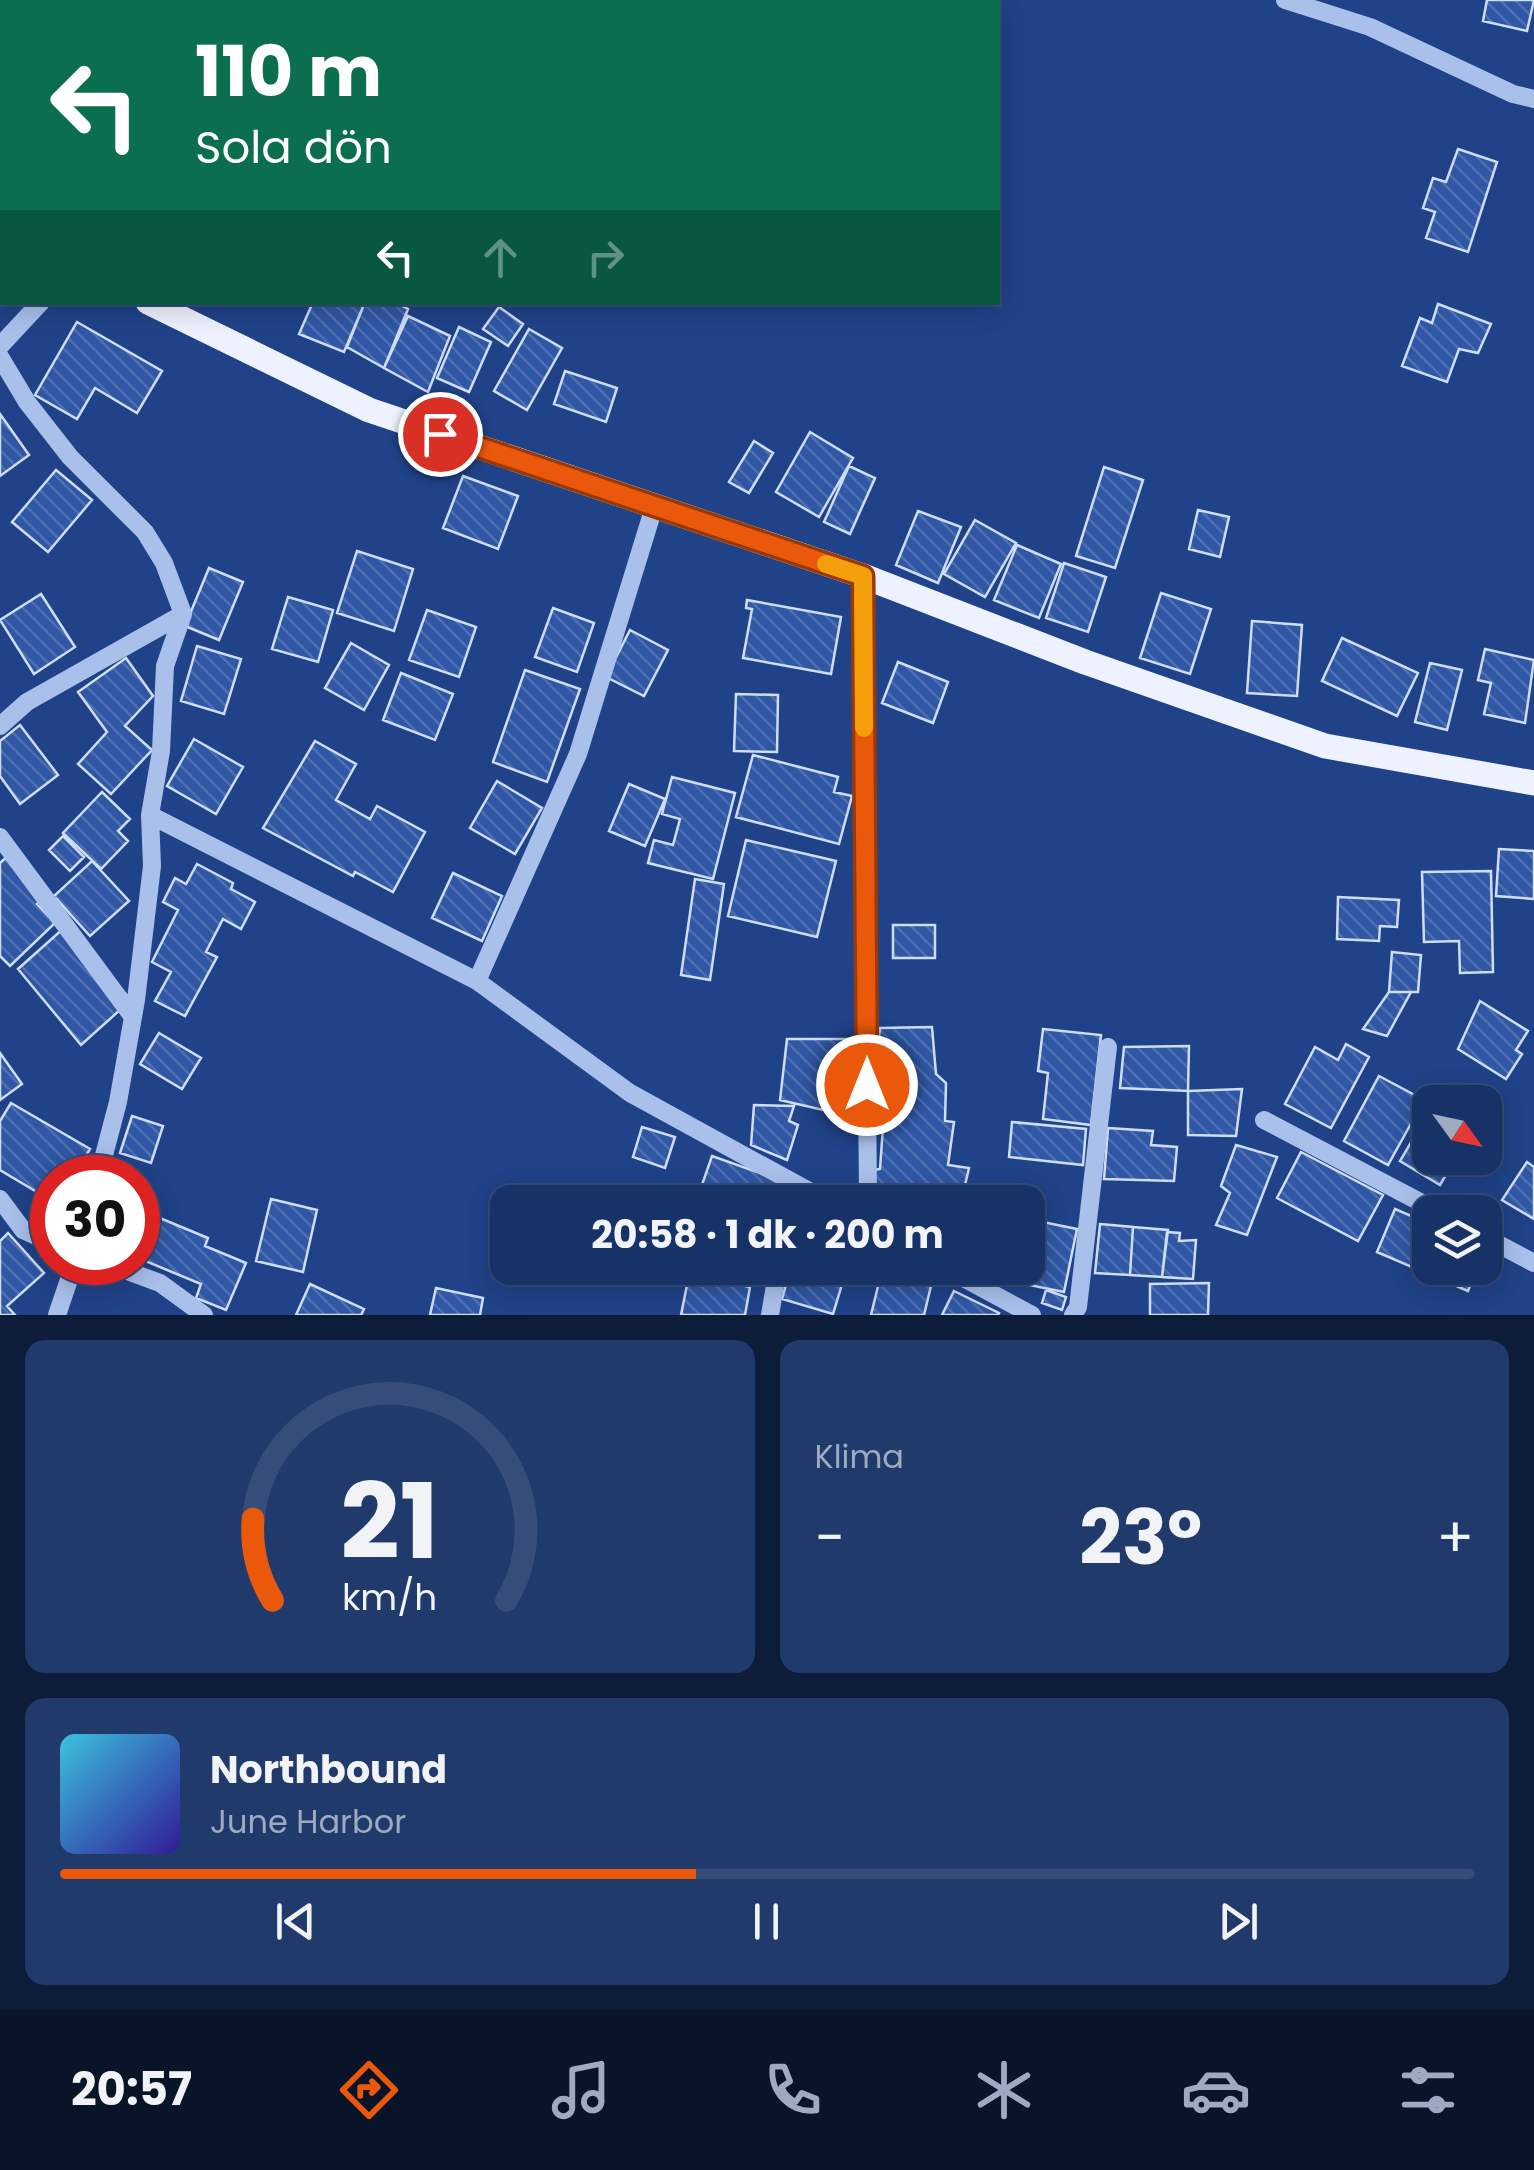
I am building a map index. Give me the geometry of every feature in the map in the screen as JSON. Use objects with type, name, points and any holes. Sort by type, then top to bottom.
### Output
[{"type":"main road","points":[[154,305],[369,410],[863,576],[1085,662],[1325,746],[1534,783]]},
{"type":"street","points":[[1285,0],[1310,4],[1370,27],[1513,94],[1534,99]]},
{"type":"street","points":[[0,346],[38,305]]},
{"type":"street","points":[[0,357],[27,402],[70,457],[145,532],[164,563],[183,614],[164,666],[162,751],[150,815],[152,866],[133,1017],[104,1155]]},
{"type":"street","points":[[476,981],[578,754],[654,507]]},
{"type":"street","points":[[863,576],[868,1185]]},
{"type":"street","points":[[0,726],[40,694],[183,614]]},
{"type":"street","points":[[150,815],[476,981],[630,1093],[797,1185]]},
{"type":"street","points":[[0,838],[133,1017]]},
{"type":"street","points":[[1073,1315],[1078,1307],[1108,1047]]},
{"type":"street","points":[[1264,1120],[1412,1198]]},
{"type":"street","points":[[0,1200],[23,1230],[30,1233]]},
{"type":"street","points":[[1502,1246],[1534,1263]]},
{"type":"street","points":[[160,1283],[204,1315]]},
{"type":"street","points":[[58,1315],[68,1285]]},
{"type":"street","points":[[770,1315],[775,1285]]},
{"type":"street","points":[[974,1285],[1021,1313]]},
{"type":"building","points":[[1487,0],[1534,0],[1527,31],[1483,21]]},
{"type":"building","points":[[1458,149],[1497,162],[1468,252],[1426,238],[1435,212],[1423,208],[1433,178],[1446,182]]},
{"type":"building","points":[[1438,304],[1491,324],[1478,353],[1459,349],[1447,382],[1402,366],[1420,318],[1432,323]]},
{"type":"building","points":[[312,305],[364,305],[344,352],[299,334]]},
{"type":"building","points":[[364,305],[400,305],[408,309],[384,368],[347,347]]},
{"type":"building","points":[[499,307],[523,324],[508,346],[483,329]]},
{"type":"building","points":[[408,316],[450,336],[428,392],[384,368]]},
{"type":"building","points":[[77,322],[162,371],[137,413],[95,388],[77,419],[35,395]]},
{"type":"building","points":[[459,327],[491,342],[469,392],[437,378]]},
{"type":"building","points":[[529,329],[562,348],[527,410],[494,391]]},
{"type":"building","points":[[565,371],[617,388],[606,422],[554,404]]},
{"type":"building","points":[[0,414],[29,455],[0,476]]},
{"type":"building","points":[[810,432],[853,458],[819,517],[776,492]]},
{"type":"building","points":[[754,441],[773,453],[749,493],[729,482]]},
{"type":"building","points":[[849,466],[875,478],[850,534],[824,522]]},
{"type":"building","points":[[1104,467],[1143,480],[1115,568],[1076,556]]},
{"type":"building","points":[[56,470],[92,500],[48,552],[12,522]]},
{"type":"building","points":[[463,476],[518,496],[498,549],[443,528]]},
{"type":"building","points":[[1198,510],[1229,517],[1220,557],[1189,549]]},
{"type":"building","points":[[918,511],[961,527],[938,583],[896,565]]},
{"type":"building","points":[[975,520],[1016,543],[985,597],[944,574]]},
{"type":"building","points":[[1017,545],[1061,564],[1039,618],[994,600]]},
{"type":"building","points":[[357,551],[413,569],[394,631],[337,613]]},
{"type":"building","points":[[1064,563],[1106,577],[1088,632],[1046,618]]},
{"type":"building","points":[[209,568],[243,582],[219,640],[185,626]]},
{"type":"building","points":[[1161,593],[1211,609],[1190,674],[1140,658]]},
{"type":"building","points":[[41,594],[75,647],[34,674],[0,620]]},
{"type":"building","points":[[288,597],[333,610],[318,662],[272,649]]},
{"type":"building","points":[[747,600],[841,617],[831,674],[743,658],[752,609],[746,608]]},
{"type":"building","points":[[553,608],[594,623],[577,672],[535,657]]},
{"type":"building","points":[[427,610],[476,627],[459,677],[409,660]]},
{"type":"building","points":[[1252,621],[1302,625],[1297,696],[1247,693]]},
{"type":"building","points":[[630,630],[668,650],[644,696],[606,677]]},
{"type":"building","points":[[1342,638],[1418,673],[1397,716],[1322,681]]},
{"type":"building","points":[[351,643],[389,665],[364,710],[325,688]]},
{"type":"building","points":[[197,646],[241,659],[224,714],[181,701]]},
{"type":"building","points":[[1485,649],[1534,660],[1525,723],[1484,714],[1491,683],[1478,680]]},
{"type":"building","points":[[126,658],[153,696],[125,726],[152,750],[111,794],[78,764],[107,732],[78,692]]},
{"type":"building","points":[[898,662],[948,682],[933,723],[882,703]]},
{"type":"building","points":[[1430,663],[1462,670],[1447,730],[1415,722]]},
{"type":"building","points":[[525,670],[580,689],[547,782],[493,762]]},
{"type":"building","points":[[401,673],[453,694],[435,740],[383,720]]},
{"type":"building","points":[[736,694],[778,695],[777,752],[734,751]]},
{"type":"building","points":[[20,725],[58,775],[20,804],[0,776],[0,741]]},
{"type":"building","points":[[194,739],[243,767],[216,814],[167,786]]},
{"type":"building","points":[[315,741],[356,764],[336,800],[370,819],[377,806],[425,832],[393,892],[355,872],[353,876],[263,828]]},
{"type":"building","points":[[753,755],[838,777],[834,792],[852,796],[839,844],[736,817]]},
{"type":"building","points":[[672,777],[735,793],[713,879],[648,863],[654,840],[673,845],[680,819],[662,814]]},
{"type":"building","points":[[497,781],[542,808],[515,854],[470,828]]},
{"type":"building","points":[[629,784],[665,799],[645,846],[609,831]]},
{"type":"building","points":[[102,792],[130,819],[118,831],[128,841],[101,869],[63,833]]},
{"type":"building","points":[[63,836],[84,857],[70,871],[49,850]]},
{"type":"building","points":[[746,840],[836,861],[817,937],[728,916]]},
{"type":"building","points":[[1499,849],[1534,851],[1534,899],[1496,896]]},
{"type":"building","points":[[9,855],[47,894],[37,904],[55,923],[10,966],[0,956],[0,863]]},
{"type":"building","points":[[92,861],[129,901],[90,936],[54,896]]},
{"type":"building","points":[[197,864],[233,883],[231,889],[255,902],[241,929],[223,919],[206,952],[217,957],[185,1016],[155,1001],[171,972],[152,962],[178,910],[163,902],[175,878],[186,884]]},
{"type":"building","points":[[1491,871],[1493,972],[1460,973],[1459,941],[1424,942],[1422,872]]},
{"type":"building","points":[[453,873],[502,896],[482,941],[432,918]]},
{"type":"building","points":[[695,879],[724,884],[710,980],[681,975]]},
{"type":"building","points":[[1338,897],[1399,900],[1397,927],[1380,926],[1379,941],[1337,939]]},
{"type":"building","points":[[893,925],[935,925],[935,958],[893,958]]},
{"type":"building","points":[[65,927],[131,1000],[81,1045],[18,969]]},
{"type":"building","points":[[1392,952],[1421,955],[1418,992],[1389,992]]},
{"type":"building","points":[[1389,992],[1411,992],[1387,1036],[1363,1029]]},
{"type":"building","points":[[1480,1001],[1528,1031],[1516,1050],[1522,1054],[1506,1079],[1458,1049]]},
{"type":"building","points":[[932,1027],[936,1074],[946,1083],[945,1121],[954,1122],[948,1165],[969,1168],[965,1185],[873,1185],[874,1170],[880,1169],[887,1069],[876,1068],[880,1028]]},
{"type":"building","points":[[1043,1029],[1101,1035],[1091,1125],[1043,1119],[1048,1073],[1038,1071]]},
{"type":"building","points":[[159,1033],[201,1058],[182,1089],[140,1064]]},
{"type":"building","points":[[787,1039],[847,1039],[846,1090],[822,1091],[823,1110],[780,1100]]},
{"type":"building","points":[[1346,1044],[1369,1057],[1331,1128],[1285,1104],[1315,1047],[1338,1060]]},
{"type":"building","points":[[1189,1046],[1188,1091],[1120,1088],[1124,1047]]},
{"type":"building","points":[[0,1053],[22,1084],[0,1100]]},
{"type":"building","points":[[1379,1076],[1412,1094],[1412,1122],[1388,1165],[1344,1141]]},
{"type":"building","points":[[1242,1089],[1236,1136],[1188,1135],[1188,1091]]},
{"type":"building","points":[[11,1103],[90,1149],[86,1155],[30,1155],[30,1188],[0,1170],[0,1121]]},
{"type":"building","points":[[754,1105],[794,1106],[789,1121],[798,1125],[787,1160],[751,1145]]},
{"type":"building","points":[[132,1116],[163,1126],[154,1155],[120,1153]]},
{"type":"building","points":[[1012,1122],[1086,1129],[1083,1165],[1009,1157]]},
{"type":"building","points":[[642,1127],[675,1137],[665,1168],[633,1157]]},
{"type":"building","points":[[1108,1128],[1153,1131],[1151,1145],[1177,1147],[1174,1181],[1104,1179]]},
{"type":"building","points":[[1412,1141],[1412,1168],[1400,1161]]},
{"type":"building","points":[[1236,1145],[1277,1157],[1247,1235],[1216,1225],[1230,1193],[1221,1186]]},
{"type":"building","points":[[1301,1152],[1383,1195],[1358,1241],[1277,1198]]},
{"type":"building","points":[[712,1156],[788,1183],[787,1185],[702,1185]]},
{"type":"building","points":[[1527,1162],[1534,1167],[1534,1219],[1502,1200]]},
{"type":"building","points":[[1423,1175],[1446,1175],[1440,1185]]},
{"type":"building","points":[[271,1199],[317,1210],[303,1272],[256,1261]]},
{"type":"building","points":[[1395,1209],[1412,1216],[1412,1267],[1377,1252]]},
{"type":"building","points":[[160,1218],[208,1238],[205,1246],[246,1263],[226,1310],[196,1298],[201,1284],[160,1267]]},
{"type":"building","points":[[1045,1222],[1077,1229],[1064,1292],[1029,1285],[1045,1285]]},
{"type":"building","points":[[1100,1224],[1133,1227],[1130,1275],[1095,1273]]},
{"type":"building","points":[[1133,1227],[1168,1230],[1162,1277],[1130,1275]]},
{"type":"building","points":[[1167,1232],[1180,1233],[1179,1241],[1196,1240],[1193,1279],[1162,1277]]},
{"type":"building","points":[[8,1233],[30,1257],[31,1285],[7,1306],[15,1315],[0,1315],[0,1241]]},
{"type":"building","points":[[1209,1283],[1208,1315],[1150,1315],[1150,1284]]},
{"type":"building","points":[[310,1284],[364,1309],[361,1315],[296,1315]]},
{"type":"building","points":[[687,1285],[750,1287],[745,1315],[681,1315]]},
{"type":"building","points":[[786,1285],[842,1285],[833,1314],[782,1299]]},
{"type":"building","points":[[878,1285],[931,1286],[924,1315],[871,1315]]},
{"type":"building","points":[[436,1288],[483,1298],[480,1315],[430,1315]]},
{"type":"building","points":[[1046,1290],[1066,1297],[1062,1310],[1042,1303]]},
{"type":"building","points":[[954,1291],[999,1313],[998,1315],[942,1315]]},
{"type":"slow traffic","points":[[826,564],[863,576],[864,728]]},
{"type":"route","points":[[440,434],[863,576],[867,1085]]}]
